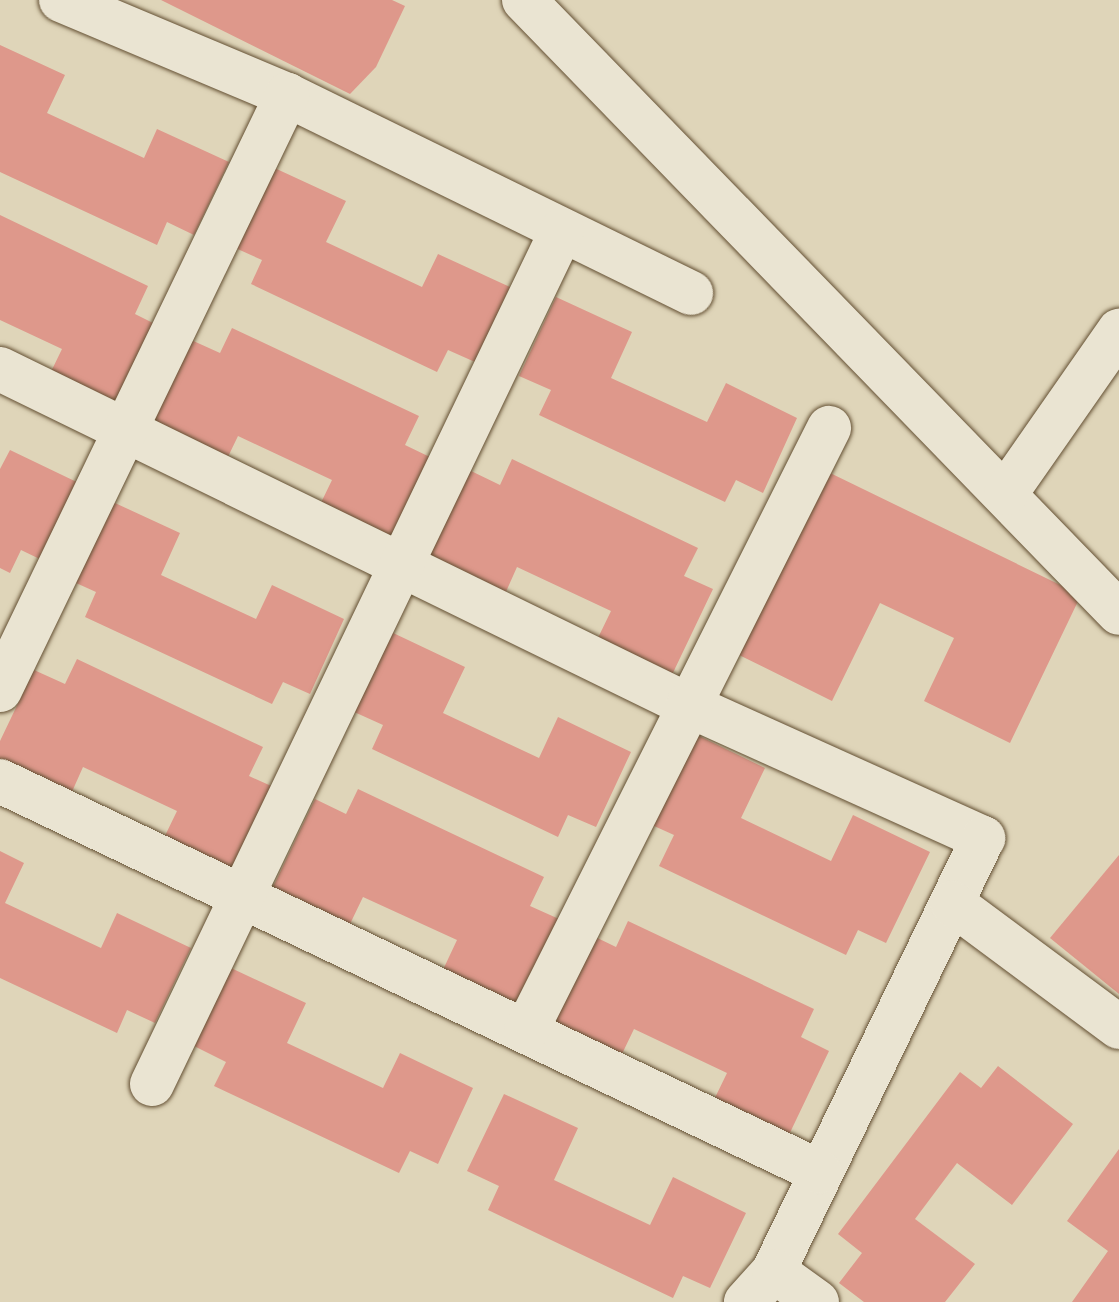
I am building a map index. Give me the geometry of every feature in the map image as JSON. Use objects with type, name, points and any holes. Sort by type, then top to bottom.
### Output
[{"type":"street","points":[[61,0],[287,95],[691,293]]},
{"type":"street","points":[[524,0],[1006,493],[1119,613]]},
{"type":"street","points":[[0,690],[287,95]]},
{"type":"street","points":[[152,1084],[403,569],[562,230]]},
{"type":"street","points":[[1006,493],[1119,331]]},
{"type":"street","points":[[0,369],[403,569],[688,705],[983,838],[820,1172],[760,1286],[817,1302]]},
{"type":"street","points":[[526,1031],[829,428]]},
{"type":"street","points":[[0,781],[820,1172]]},
{"type":"street","points":[[952,903],[1119,1027]]},
{"type":"building","points":[[161,0],[392,0],[405,6],[376,67],[350,94]]},
{"type":"building","points":[[0,45],[65,75],[47,113],[144,158],[157,129],[229,162],[194,235],[167,222],[157,245],[0,172]]},
{"type":"building","points":[[268,165],[346,201],[326,242],[422,287],[438,254],[510,287],[475,362],[448,350],[437,372],[251,284],[262,260],[231,246]]},
{"type":"building","points":[[0,215],[148,286],[135,314],[163,328],[121,418],[46,382],[62,349],[0,320]]},
{"type":"building","points":[[556,297],[632,332],[611,378],[707,422],[726,383],[797,418],[763,493],[736,480],[725,502],[539,415],[551,390],[519,376]]},
{"type":"building","points":[[232,328],[419,416],[405,445],[434,459],[391,549],[316,513],[332,480],[238,436],[225,463],[147,426],[189,339],[220,353]]},
{"type":"building","points":[[10,450],[85,486],[48,563],[21,550],[10,573],[0,568],[0,469]]},
{"type":"building","points":[[512,459],[698,548],[684,576],[713,589],[670,679],[595,644],[611,611],[517,567],[505,594],[427,558],[469,470],[500,485]]},
{"type":"building","points":[[826,471],[1081,595],[1010,743],[924,701],[954,638],[880,603],[832,701],[737,654]]},
{"type":"building","points":[[102,497],[180,533],[161,575],[256,619],[272,585],[344,619],[310,694],[283,682],[272,704],[85,617],[96,592],[65,578]]},
{"type":"building","points":[[389,631],[465,667],[443,713],[539,758],[558,717],[631,752],[596,827],[568,815],[558,837],[372,749],[383,725],[352,711]]},
{"type":"building","points":[[77,659],[263,747],[249,776],[278,789],[236,880],[161,844],[177,811],[83,767],[71,794],[0,760],[0,741],[34,670],[65,684]]},
{"type":"building","points":[[687,730],[765,768],[741,818],[831,861],[853,815],[930,852],[886,943],[858,930],[846,955],[659,866],[674,835],[643,821]]},
{"type":"building","points":[[358,789],[544,877],[530,906],[559,919],[516,1010],[441,974],[457,940],[363,897],[350,924],[273,887],[315,799],[346,814]]},
{"type":"building","points":[[0,851],[24,863],[5,903],[101,948],[117,913],[191,948],[155,1023],[127,1010],[117,1033],[0,978]]},
{"type":"building","points":[[1119,855],[1119,994],[1050,938]]},
{"type":"building","points":[[628,921],[814,1009],[801,1037],[829,1051],[786,1141],[711,1106],[727,1073],[634,1029],[621,1056],[543,1019],[585,932],[616,947]]},
{"type":"building","points":[[231,968],[306,1003],[287,1043],[383,1088],[400,1053],[473,1088],[438,1164],[410,1151],[399,1173],[214,1086],[226,1062],[194,1046]]},
{"type":"building","points":[[998,1066],[1073,1124],[1012,1205],[957,1163],[915,1219],[975,1264],[945,1302],[864,1302],[839,1283],[862,1253],[838,1234],[960,1072],[981,1088]]},
{"type":"building","points":[[504,1094],[578,1128],[554,1180],[650,1225],[673,1177],[746,1213],[710,1288],[683,1276],[673,1298],[488,1210],[499,1186],[467,1171]]},
{"type":"building","points":[[1119,1149],[1119,1302],[1072,1302],[1108,1251],[1067,1221]]}]
